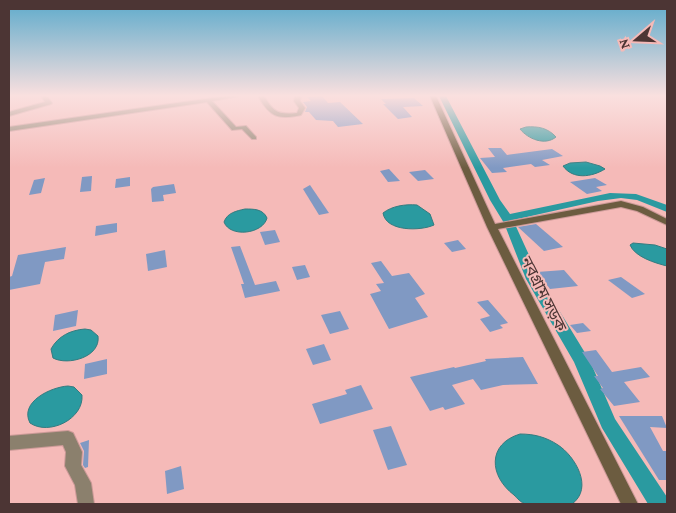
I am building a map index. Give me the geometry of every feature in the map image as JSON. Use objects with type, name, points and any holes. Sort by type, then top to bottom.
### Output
[{"type":"main road","name":"নবগ্রাম সড়ক","points":[[444,120],[630,504]]},
{"type":"main road","points":[[495,226],[621,204],[640,209],[667,222]]},
{"type":"street","points":[[9,130],[76,120]]},
{"type":"street","points":[[226,120],[234,129],[244,127],[254,138]]},
{"type":"street","points":[[9,443],[68,438],[74,452],[73,466],[83,483],[86,504]]},
{"type":"water","points":[[526,127],[542,128],[556,137],[547,141],[537,140],[527,136],[520,129]]},
{"type":"water","points":[[586,162],[605,169],[583,176],[572,174],[563,166],[570,163]]},
{"type":"water","points":[[417,205],[430,214],[434,225],[413,229],[397,227],[390,224],[383,213],[399,206]]},
{"type":"water","points":[[245,209],[261,211],[267,218],[259,228],[253,231],[239,232],[227,227],[224,222],[227,216]]},
{"type":"water","points":[[633,243],[655,245],[667,249],[667,266],[651,261],[636,253],[630,245]]},
{"type":"water","points":[[85,329],[91,330],[98,336],[98,343],[89,354],[82,358],[67,361],[53,358],[51,349],[61,337],[70,332]]},
{"type":"water","points":[[68,386],[74,387],[82,395],[81,404],[71,418],[55,426],[38,427],[30,423],[29,408],[38,397],[53,389]]},
{"type":"water","points":[[520,434],[535,435],[549,440],[564,450],[576,464],[582,481],[578,497],[572,504],[531,505],[522,503],[500,479],[496,470],[495,461],[497,453],[509,439]]},
{"type":"building","points":[[316,120],[359,120],[363,124],[338,127],[333,121]]},
{"type":"building","points":[[488,148],[501,148],[507,155],[552,149],[563,156],[542,160],[550,165],[535,167],[531,164],[503,168],[507,172],[492,173],[480,158],[495,157]]},
{"type":"building","points":[[389,169],[400,181],[388,182],[380,171]]},
{"type":"building","points":[[425,170],[434,179],[418,181],[409,172]]},
{"type":"building","points":[[92,176],[91,191],[80,192],[82,177]]},
{"type":"building","points":[[130,177],[130,186],[115,188],[116,179]]},
{"type":"building","points":[[45,178],[41,193],[29,195],[34,180]]},
{"type":"building","points":[[595,178],[607,185],[596,187],[602,191],[587,194],[570,182]]},
{"type":"building","points":[[174,184],[176,193],[163,195],[164,201],[152,202],[151,189],[153,187]]},
{"type":"building","points":[[310,185],[329,213],[319,215],[303,189]]},
{"type":"building","points":[[117,223],[117,232],[95,236],[96,226]]},
{"type":"building","points":[[536,224],[563,247],[544,251],[518,227]]},
{"type":"building","points":[[275,230],[280,242],[265,245],[260,232]]},
{"type":"building","points":[[458,240],[466,249],[452,252],[444,243]]},
{"type":"building","points":[[240,246],[255,285],[276,281],[280,291],[245,298],[241,284],[244,284],[231,247]]},
{"type":"building","points":[[66,247],[64,259],[45,262],[40,284],[9,290],[9,277],[12,276],[18,255]]},
{"type":"building","points":[[165,250],[167,267],[148,271],[146,254]]},
{"type":"building","points":[[381,261],[392,276],[409,273],[425,294],[415,298],[428,317],[389,329],[370,294],[381,291],[376,284],[384,283],[371,263]]},
{"type":"building","points":[[305,265],[310,277],[297,280],[292,267]]},
{"type":"building","points":[[564,270],[578,286],[550,289],[537,272]]},
{"type":"building","points":[[621,277],[645,294],[632,298],[608,280]]},
{"type":"building","points":[[488,300],[508,323],[500,325],[503,328],[490,332],[480,319],[490,316],[477,302]]},
{"type":"building","points":[[78,310],[76,326],[53,331],[55,315]]},
{"type":"building","points":[[340,311],[349,329],[330,334],[321,315]]},
{"type":"building","points":[[583,323],[591,331],[577,333],[570,325]]},
{"type":"building","points":[[324,344],[331,360],[313,365],[306,349]]},
{"type":"building","points":[[596,350],[612,372],[641,367],[650,377],[624,382],[640,402],[614,406],[600,389],[603,388],[594,376],[598,376],[582,352]]},
{"type":"building","points":[[523,357],[538,384],[503,385],[481,390],[473,379],[452,385],[465,404],[445,410],[443,407],[430,411],[410,377],[486,361],[485,359]]},
{"type":"building","points":[[107,359],[107,374],[84,379],[85,364]]},
{"type":"building","points":[[361,385],[373,409],[320,424],[312,404],[347,394],[345,390]]},
{"type":"building","points":[[619,416],[662,416],[667,428],[650,427],[663,451],[667,451],[667,480],[659,480]]},
{"type":"building","points":[[391,426],[407,465],[388,470],[373,430]]},
{"type":"building","points":[[89,440],[88,467],[85,468],[83,465],[84,451],[80,443]]},
{"type":"building","points":[[181,466],[184,489],[167,494],[165,471]]},
{"type":"waterway","points":[[454,120],[495,200],[507,218]]},
{"type":"waterway","points":[[507,218],[587,200],[621,195],[650,201],[667,209]]},
{"type":"waterway","points":[[507,218],[533,279],[582,361],[608,423],[660,504]]}]
